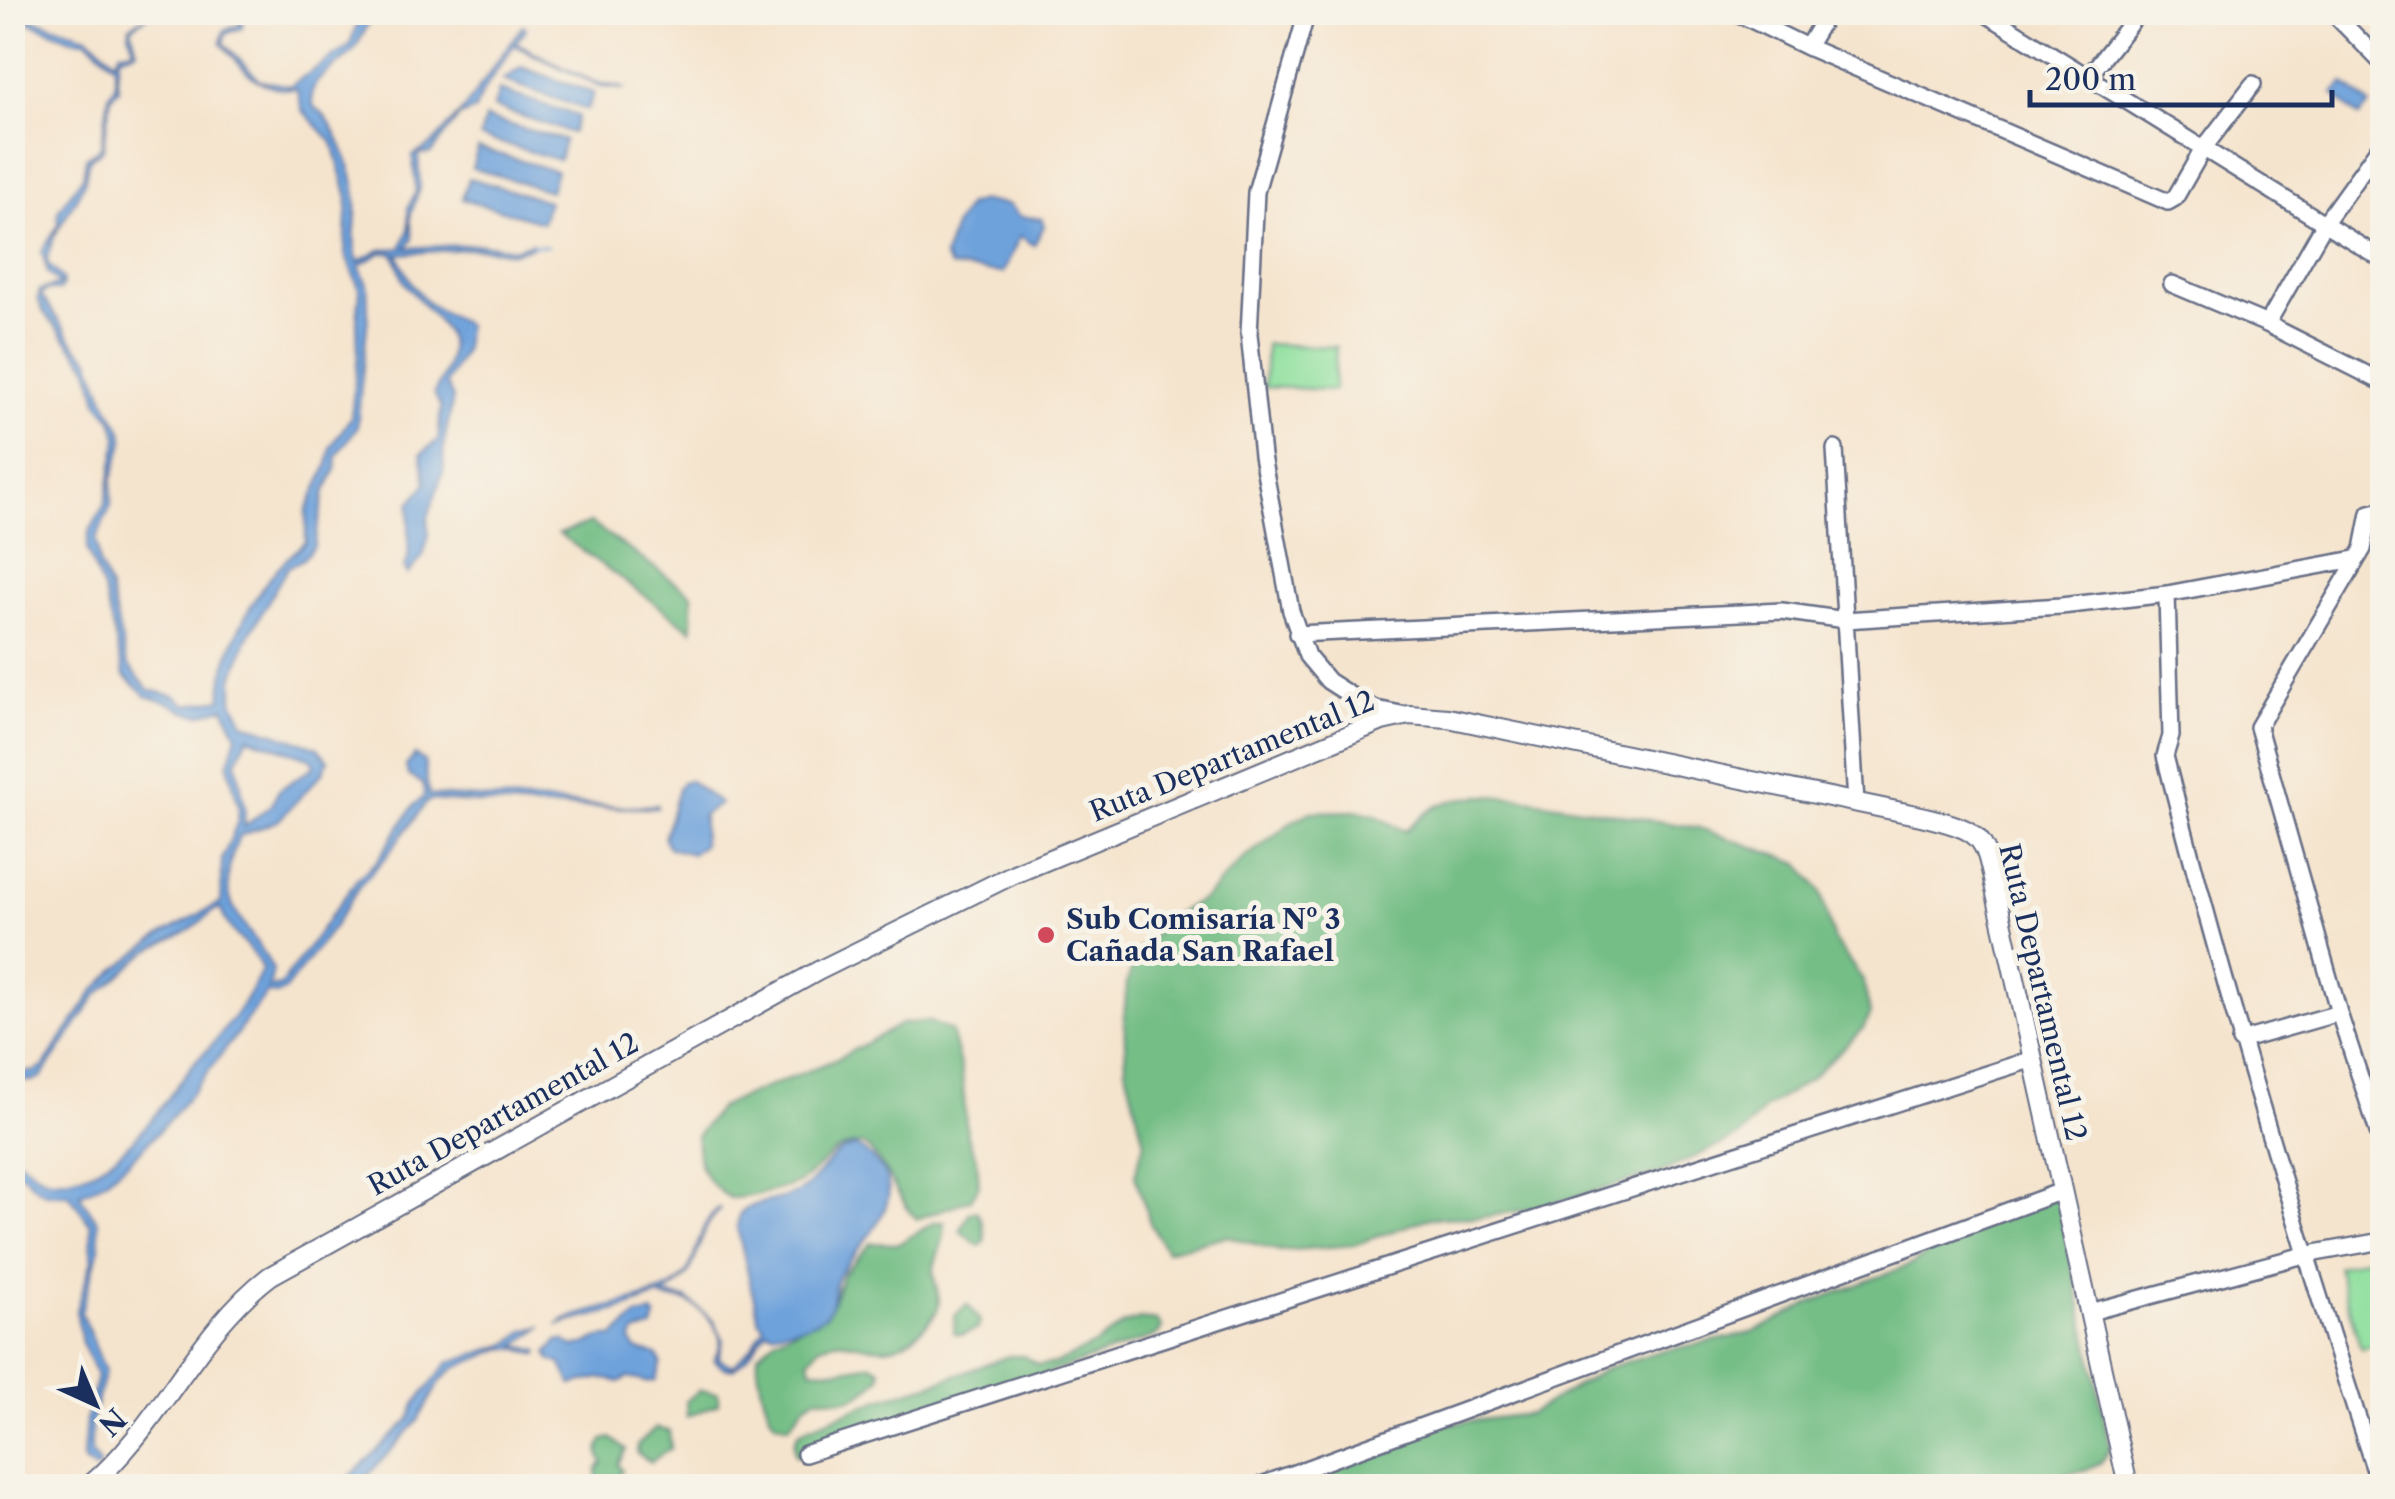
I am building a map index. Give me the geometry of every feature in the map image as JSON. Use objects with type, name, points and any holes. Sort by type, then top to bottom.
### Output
[{"type":"main road","name":"Ruta Departamental 12","points":[[89,1486],[115,1465],[236,1307],[251,1291],[287,1266],[818,971],[1014,874],[1382,720],[1410,716],[1448,718],[1856,802],[1965,826],[1976,834],[1985,848],[2128,1486]]},
{"type":"street","points":[[1307,12],[1256,192],[1250,367],[1267,490],[1297,634],[1307,656],[1328,681],[1376,709],[1410,716]]},
{"type":"street","points":[[1735,12],[1808,48],[2168,202],[2175,198],[2203,148],[2253,84]]},
{"type":"street","points":[[1808,48],[1828,12]]},
{"type":"street","points":[[2090,76],[2140,12]]},
{"type":"street","points":[[2332,12],[2382,63]]},
{"type":"street","points":[[1984,13],[2382,258]]},
{"type":"street","points":[[2267,324],[2326,221],[2382,142]]},
{"type":"street","points":[[2172,284],[2267,324],[2382,382]]},
{"type":"street","points":[[1835,450],[1856,802]]},
{"type":"street","points":[[2382,510],[2370,513],[2363,548],[2258,727],[2339,1013],[2382,1144]]},
{"type":"street","points":[[1297,634],[1782,612],[1844,620],[2061,606],[2167,594],[2355,559]]},
{"type":"street","points":[[2167,594],[2171,736],[2164,756],[2240,1041],[2275,1146],[2304,1254],[2380,1478]]},
{"type":"street","points":[[2240,1041],[2339,1013]]},
{"type":"street","points":[[806,1454],[2033,1060]]},
{"type":"street","points":[[1259,1486],[2062,1191]]},
{"type":"street","points":[[2090,1312],[2304,1254],[2382,1241]]},
{"type":"green space","points":[[1266,344],[1336,347],[1334,390],[1264,387]]},
{"type":"green space","points":[[591,523],[692,594],[692,630],[559,534]]},
{"type":"green space","points":[[1480,796],[1515,797],[1699,828],[1800,863],[1820,891],[1834,940],[1863,980],[1870,1013],[1863,1029],[1810,1079],[1764,1109],[1740,1136],[1662,1172],[1540,1207],[1484,1217],[1429,1218],[1354,1245],[1280,1251],[1227,1236],[1166,1251],[1150,1223],[1135,1175],[1144,1142],[1126,1070],[1124,1017],[1127,983],[1138,951],[1175,914],[1205,898],[1241,861],[1311,812],[1359,811],[1405,831],[1438,805]]},
{"type":"green space","points":[[927,1021],[951,1031],[962,1073],[967,1136],[977,1160],[979,1185],[971,1199],[917,1219],[878,1160],[862,1144],[843,1148],[801,1181],[766,1192],[730,1198],[708,1179],[700,1163],[697,1135],[719,1108],[837,1059],[901,1024]]},
{"type":"green space","points":[[2056,1184],[2110,1448],[2100,1463],[2085,1471],[2067,1473],[2052,1486],[1261,1486],[1446,1424],[1530,1414],[1605,1369],[1653,1353],[1752,1333],[1815,1301],[1912,1264],[2040,1187]]},
{"type":"green space","points":[[976,1211],[985,1238],[979,1246],[960,1231],[970,1212]]},
{"type":"green space","points":[[935,1222],[944,1222],[944,1230],[934,1268],[939,1304],[935,1315],[921,1330],[892,1347],[833,1342],[819,1347],[809,1360],[812,1369],[838,1370],[872,1364],[880,1369],[880,1377],[858,1396],[816,1397],[789,1426],[775,1422],[762,1390],[758,1354],[777,1337],[810,1323],[831,1306],[843,1274],[871,1243],[898,1244]]},
{"type":"green space","points":[[2382,1253],[2382,1342],[2361,1349],[2337,1267]]},
{"type":"green space","points":[[967,1304],[980,1321],[978,1329],[962,1335],[954,1333],[955,1316]]},
{"type":"green space","points":[[1140,1319],[1158,1321],[1162,1328],[1158,1335],[814,1455],[796,1456],[795,1440],[807,1428],[1009,1356],[1024,1356],[1038,1365],[1055,1364],[1096,1344],[1124,1324]]},
{"type":"green space","points":[[700,1390],[718,1393],[718,1404],[687,1417],[686,1401]]},
{"type":"green space","points":[[656,1428],[669,1431],[671,1448],[651,1462],[637,1453],[638,1444]]},
{"type":"green space","points":[[611,1438],[626,1449],[618,1464],[622,1471],[612,1484],[597,1478],[597,1469],[603,1463],[600,1446],[603,1440]]},
{"type":"water","points":[[152,13],[131,28],[137,50],[119,56],[119,89],[111,97],[103,149],[90,159],[84,183],[52,242],[47,263],[62,278],[63,285],[41,295],[76,346],[90,359],[106,402],[122,430],[124,440],[112,480],[111,505],[96,539],[99,564],[109,587],[127,664],[149,690],[175,696],[187,705],[222,699],[231,649],[257,596],[277,569],[306,542],[306,512],[328,465],[331,447],[351,417],[358,354],[360,290],[345,254],[348,198],[333,143],[302,110],[297,89],[271,86],[261,82],[245,70],[221,43],[224,31],[239,25],[240,13],[244,13],[242,28],[225,34],[224,43],[260,80],[290,86],[349,46],[362,13],[374,13],[354,50],[324,74],[312,96],[314,107],[336,135],[352,176],[358,262],[380,250],[401,248],[409,229],[408,208],[416,191],[413,156],[432,144],[464,109],[523,25],[526,28],[516,42],[586,78],[626,89],[601,87],[514,45],[475,110],[460,116],[431,153],[418,154],[420,186],[410,217],[413,239],[406,248],[482,244],[513,249],[532,243],[533,246],[513,253],[480,248],[398,254],[423,298],[466,326],[464,350],[446,384],[453,398],[443,448],[444,469],[427,520],[429,535],[423,556],[408,574],[404,568],[408,559],[410,503],[426,484],[421,454],[438,440],[441,408],[434,393],[444,373],[450,343],[439,321],[405,283],[393,253],[381,253],[359,266],[367,284],[368,315],[357,427],[337,455],[314,546],[303,559],[287,568],[247,639],[233,678],[233,701],[244,723],[317,747],[328,760],[324,771],[278,821],[239,836],[231,860],[229,896],[273,970],[269,988],[280,986],[358,878],[377,861],[414,805],[424,797],[423,784],[408,775],[406,766],[415,755],[424,761],[429,795],[657,808],[537,807],[430,800],[360,885],[285,990],[277,995],[267,993],[155,1136],[103,1182],[79,1194],[98,1222],[99,1249],[81,1312],[105,1371],[91,1425],[91,1453],[100,1466],[95,1470],[83,1457],[86,1419],[97,1376],[82,1343],[76,1310],[92,1261],[91,1225],[69,1194],[41,1191],[13,1170],[13,1157],[51,1179],[74,1177],[116,1156],[151,1120],[225,1029],[262,970],[221,909],[215,910],[190,930],[148,951],[97,995],[41,1078],[13,1080],[13,1071],[33,1072],[43,1067],[94,991],[114,971],[158,937],[221,902],[222,860],[238,821],[239,807],[228,765],[237,735],[224,707],[200,715],[185,712],[146,696],[124,675],[104,593],[87,549],[89,533],[105,504],[118,438],[112,419],[99,404],[89,368],[43,311],[38,299],[40,290],[60,284],[48,273],[42,251],[58,225],[58,211],[83,176],[86,158],[101,147],[109,95],[115,86],[115,65],[87,40],[71,39],[13,16],[88,36],[115,60],[120,51],[134,49],[130,26]],"holes":[[[248,737],[312,759],[315,766],[279,790],[271,805],[244,827],[245,807],[236,761]]]},
{"type":"water","points":[[521,67],[594,93],[587,110],[503,80]]},
{"type":"water","points":[[2344,83],[2370,105],[2359,117],[2333,94]]},
{"type":"water","points":[[499,90],[578,116],[572,133],[494,107]]},
{"type":"water","points":[[485,118],[564,140],[559,160],[480,137]]},
{"type":"water","points":[[478,148],[556,171],[550,191],[472,168]]},
{"type":"water","points":[[469,178],[548,201],[542,222],[462,199]]},
{"type":"water","points":[[981,201],[1009,205],[1019,216],[1042,219],[1044,226],[1034,245],[1020,236],[1003,273],[950,267],[944,257],[955,224],[968,205]]},
{"type":"water","points":[[689,780],[720,804],[703,815],[703,845],[692,854],[669,848],[664,839],[678,789]]},
{"type":"water","points":[[856,1146],[876,1162],[886,1177],[889,1193],[876,1225],[840,1273],[828,1312],[818,1320],[767,1330],[747,1358],[733,1369],[714,1360],[720,1339],[714,1325],[694,1306],[681,1300],[658,1296],[557,1325],[673,1286],[688,1270],[705,1226],[719,1208],[687,1275],[663,1295],[687,1299],[714,1321],[723,1340],[719,1359],[733,1366],[752,1347],[764,1327],[759,1320],[737,1227],[740,1213],[800,1191],[838,1153]]},
{"type":"water","points":[[653,1313],[653,1328],[635,1333],[631,1341],[635,1349],[657,1355],[661,1363],[656,1380],[646,1382],[628,1377],[620,1382],[600,1378],[572,1385],[561,1363],[552,1361],[547,1353],[558,1341],[564,1340],[573,1347],[614,1337],[637,1316]]},
{"type":"water","points":[[543,1326],[517,1345],[539,1351],[538,1355],[515,1348],[501,1349],[453,1369],[440,1382],[417,1422],[365,1478],[353,1486],[340,1486],[410,1419],[415,1404],[449,1362],[508,1344],[524,1331]]},
{"type":"waterway","points":[[530,245],[547,246]]},
{"type":"place","name":"Sub Comisaría Nº 3 Cañada San Rafael","points":[[1046,935]]}]
